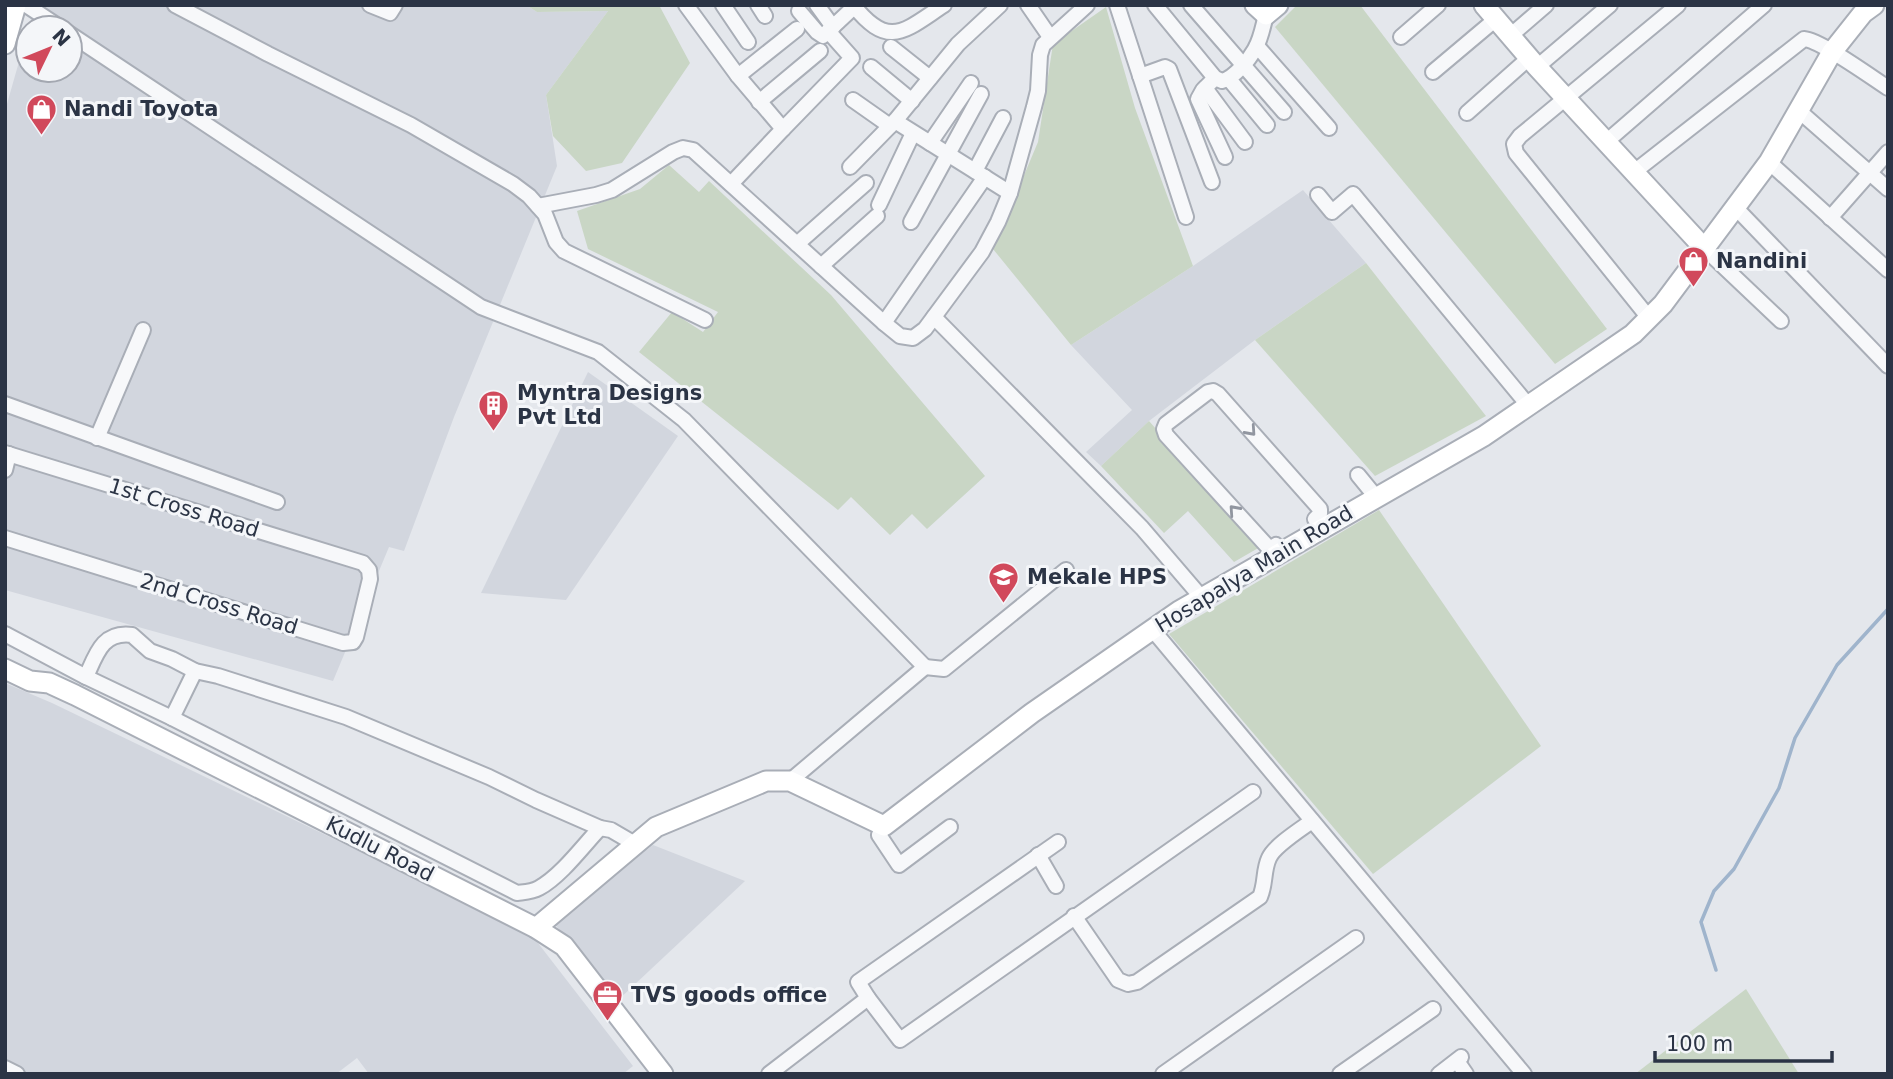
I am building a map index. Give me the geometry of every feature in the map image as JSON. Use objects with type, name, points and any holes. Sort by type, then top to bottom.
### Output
[{"type":"street","points":[[5,44],[16,5]]},
{"type":"street","points":[[175,5],[411,125],[513,184],[529,196],[545,214],[556,242],[564,251],[705,320]]},
{"type":"street","points":[[370,5],[390,13],[395,5]]},
{"type":"street","points":[[686,5],[738,76],[783,130]]},
{"type":"street","points":[[723,5],[748,42]]},
{"type":"street","points":[[731,184],[852,58],[830,29],[817,5]]},
{"type":"street","points":[[799,11],[817,32],[824,36],[853,6],[864,19],[886,33],[908,28],[944,5]]},
{"type":"street","points":[[1028,5],[1051,37]]},
{"type":"street","points":[[538,206],[612,190],[683,148],[693,150],[884,323],[900,336],[913,338],[925,329],[982,252],[998,222],[1010,193],[1034,107],[1043,45],[1087,5]]},
{"type":"street","points":[[1116,5],[1186,217]]},
{"type":"street","points":[[1155,5],[1216,82],[1266,125]]},
{"type":"street","points":[[1191,5],[1284,112]]},
{"type":"street","points":[[1401,37],[1438,5]]},
{"type":"street","points":[[1510,36],[1546,5]]},
{"type":"street","points":[[1467,113],[1610,5]]},
{"type":"street","points":[[1649,318],[1516,153],[1514,144],[1520,136],[1678,5]]},
{"type":"street","points":[[1606,142],[1764,5]]},
{"type":"street","points":[[850,167],[892,124],[990,8]]},
{"type":"street","points":[[1225,157],[1198,99],[1216,82],[1243,64],[1257,46],[1266,8]]},
{"type":"street","name":"Hosapalya Main Road","points":[[884,826],[1032,713],[1152,629],[1483,436],[1633,334],[1663,304],[1769,162],[1832,52],[1865,8]]},
{"type":"street","points":[[1433,72],[1490,12],[1533,63],[1704,248],[1781,321]]},
{"type":"street","points":[[738,76],[797,29]]},
{"type":"street","points":[[1634,172],[1804,39],[1832,52],[1888,88]]},
{"type":"street","points":[[84,43],[481,307],[598,352],[684,421],[925,667],[944,669],[1066,570]]},
{"type":"street","points":[[1257,46],[1329,128]]},
{"type":"street","points":[[891,47],[930,78]]},
{"type":"street","points":[[759,102],[820,51]]},
{"type":"street","points":[[871,67],[912,101]]},
{"type":"street","points":[[1140,76],[1165,67],[1169,69],[1212,182]]},
{"type":"street","points":[[1216,82],[1245,142]]},
{"type":"street","points":[[911,222],[948,154],[976,88],[930,143]]},
{"type":"street","points":[[853,100],[892,124],[913,132],[1010,193]]},
{"type":"street","points":[[1798,110],[1888,189]]},
{"type":"street","points":[[884,323],[980,174],[1003,118]]},
{"type":"street","points":[[821,266],[878,210],[913,132]]},
{"type":"street","points":[[1830,218],[1888,152]]},
{"type":"street","points":[[1769,162],[1888,270]]},
{"type":"street","points":[[797,244],[866,183]]},
{"type":"street","points":[[1318,195],[1332,212],[1353,194],[1528,405]]},
{"type":"street","points":[[1734,206],[1888,366]]},
{"type":"street","points":[[934,317],[1142,528],[1202,598]]},
{"type":"street","points":[[97,438],[143,330]]},
{"type":"street","points":[[1283,551],[1276,544],[1271,548],[1267,546],[1166,435],[1166,424],[1208,393],[1213,391],[1218,394],[1320,509],[1321,514],[1315,519],[1322,529]]},
{"type":"street","points":[[5,404],[277,502]]},
{"type":"street","points":[[5,470],[7,453]]},
{"type":"street","name":"1st Cross Road","points":[[7,453],[363,563]]},
{"type":"street","points":[[1358,475],[1376,497]]},
{"type":"street","name":"2nd Cross Road","points":[[5,538],[343,643],[353,642],[356,636],[370,579],[369,570],[363,563]]},
{"type":"street","points":[[1152,629],[1524,1074]]},
{"type":"street","points":[[5,634],[67,668],[172,718],[517,893],[541,888],[570,862],[600,828]]},
{"type":"street","points":[[86,677],[103,644],[113,636],[132,635],[150,651],[195,671],[346,717],[489,777],[600,828],[611,830],[635,844]]},
{"type":"street","name":"Kudlu Road","points":[[5,654],[37,670],[53,685],[536,928],[564,946],[663,1074]]},
{"type":"street","points":[[790,781],[925,667]]},
{"type":"street","points":[[53,685],[67,668]]},
{"type":"street","name":"Kudlu Road","points":[[5,669],[30,681],[53,685]]},
{"type":"street","points":[[172,718],[195,671]]},
{"type":"street","points":[[536,928],[656,827],[763,782],[790,781],[884,826],[879,835],[899,865],[950,827]]},
{"type":"street","points":[[1058,842],[858,982],[900,1040],[1253,792]]},
{"type":"street","points":[[1074,916],[1118,980],[1128,984],[1137,982],[1260,897],[1265,886],[1265,870],[1269,856],[1312,821]]},
{"type":"street","points":[[1038,855],[1056,886]]},
{"type":"street","points":[[1163,1074],[1356,937]]},
{"type":"street","points":[[769,1074],[868,998]]},
{"type":"street","points":[[1340,1074],[1433,1009]]},
{"type":"street","points":[[1439,1074],[1459,1059],[1466,1074]]},
{"type":"street","points":[[5,1068],[17,1074]]},
{"type":"shaded area","points":[[35,5],[526,5],[537,12],[608,11],[546,95],[557,166],[454,417],[404,551],[389,547],[333,681],[5,590],[5,111],[14,79],[14,84],[84,84],[84,14],[33,14]]},
{"type":"shaded area","points":[[1303,190],[1366,263],[1255,340],[1149,421],[1101,466],[1086,452],[1132,410],[1071,345]]},
{"type":"shaded area","points":[[588,372],[678,436],[566,600],[481,593]]},
{"type":"shaded area","points":[[5,683],[52,703],[531,934],[633,1066],[623,1074],[369,1074],[357,1058],[336,1074],[5,1074]]},
{"type":"shaded area","points":[[653,845],[745,881],[617,1001],[553,922]]},
{"type":"green space","points":[[526,5],[659,5],[690,63],[622,163],[586,171],[553,136],[546,95],[608,11],[537,12]]},
{"type":"green space","points":[[1297,5],[1360,5],[1607,329],[1555,364],[1275,27]]},
{"type":"green space","points":[[1106,7],[1135,108],[1193,266],[1071,345],[993,249],[1038,142],[1053,44]]},
{"type":"green space","points":[[669,165],[699,192],[709,181],[831,295],[985,476],[927,529],[912,514],[890,535],[851,497],[838,510],[639,352],[672,312],[703,332],[718,312],[588,249],[577,211],[640,189]]},
{"type":"green space","points":[[1366,263],[1486,416],[1375,476],[1255,340]]},
{"type":"green space","points":[[1149,421],[1260,547],[1234,562],[1188,511],[1164,533],[1101,466]]},
{"type":"green space","points":[[1379,510],[1541,746],[1373,874],[1169,634]]},
{"type":"green space","points":[[1746,989],[1799,1074],[1635,1074],[1648,1064]]},
{"type":"waterway","points":[[1716,970],[1701,922],[1714,891],[1734,869],[1779,788],[1795,738],[1837,665],[1888,609]]},
{"type":"place","name":"Nandi Toyota","points":[[41,136]]},
{"type":"place","name":"Nandini","points":[[1693,288]]},
{"type":"place","name":"Myntra Designs Pvt Ltd","points":[[494,432]]},
{"type":"place","name":"Mekale HPS","points":[[1004,604]]},
{"type":"place","name":"TVS goods office","points":[[608,1022]]}]
